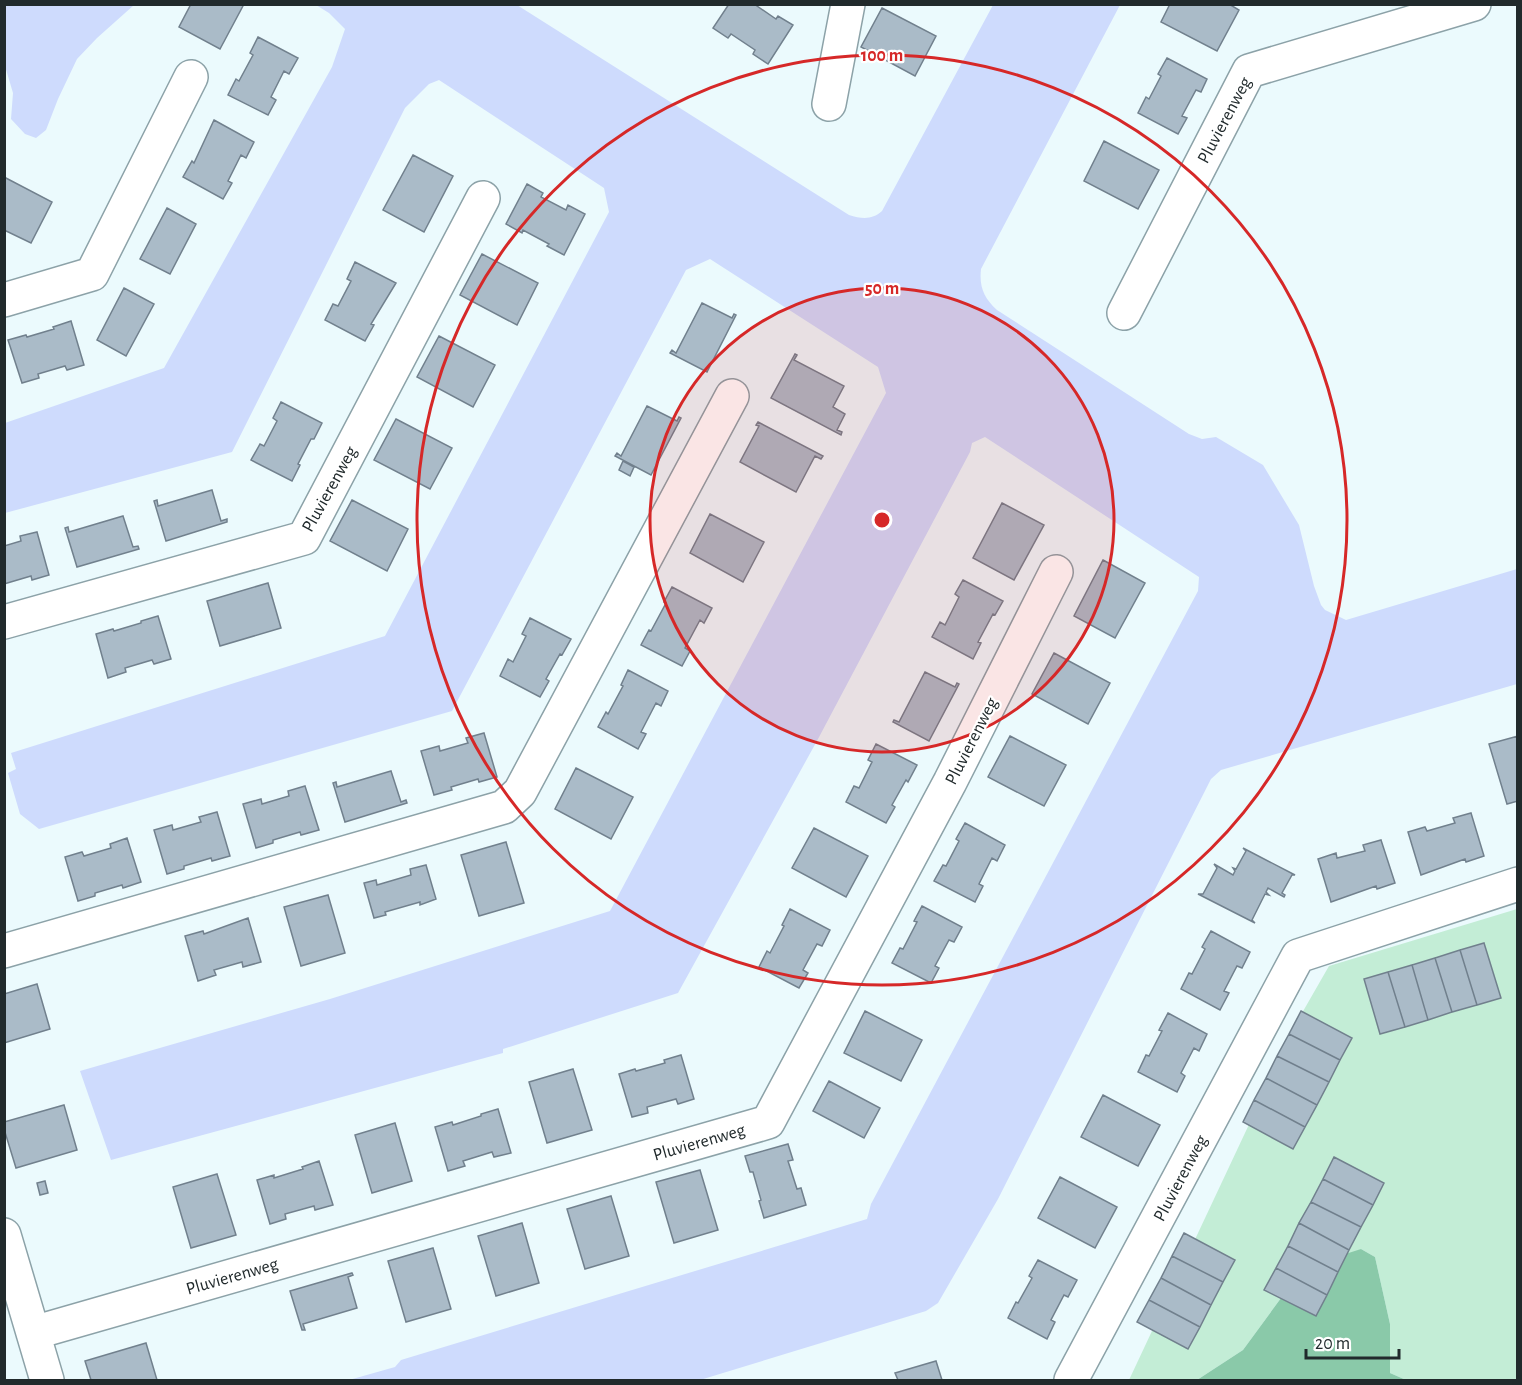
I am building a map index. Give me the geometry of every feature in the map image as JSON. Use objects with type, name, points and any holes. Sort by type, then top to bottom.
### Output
[{"type":"street","name":"Pluvierenweg","points":[[1124,313],[1249,72],[1474,4]]},
{"type":"street","points":[[829,104],[848,5]]},
{"type":"street","points":[[4,300],[92,274],[190,77]]},
{"type":"street","name":"Pluvierenweg","points":[[4,622],[304,538],[483,198]]},
{"type":"street","points":[[4,951],[504,807],[520,792],[732,396]]},
{"type":"street","name":"Pluvierenweg","points":[[33,1333],[768,1122],[950,782],[1056,572]]},
{"type":"street","name":"Pluvierenweg","points":[[1071,1380],[1298,956],[1518,884]]},
{"type":"street","points":[[4,1235],[46,1380]]},
{"type":"green space","points":[[1517,909],[1517,1380],[1406,1380],[1390,1373],[1390,1324],[1375,1257],[1361,1249],[1284,1294],[1243,1350],[1197,1380],[1129,1380],[1298,1020],[1329,966]]},
{"type":"green space","points":[[1361,1249],[1375,1257],[1390,1324],[1390,1373],[1406,1380],[1197,1380],[1243,1350],[1284,1294],[1330,1259]]},
{"type":"water","points":[[4,5],[134,5],[77,59],[46,130],[36,138],[25,134],[11,119],[13,93],[5,66]]},
{"type":"water","points":[[316,5],[517,5],[849,215],[867,218],[882,211],[993,5],[1120,5],[981,269],[983,292],[989,301],[997,310],[1189,434],[1202,439],[1216,437],[1263,465],[1299,525],[1314,586],[1325,610],[1346,620],[1517,569],[1517,684],[1221,770],[1211,779],[998,1199],[938,1303],[926,1311],[700,1380],[349,1380],[395,1367],[401,1360],[867,1219],[871,1204],[1198,591],[1199,577],[985,437],[972,443],[970,452],[818,739],[678,993],[503,1049],[503,1053],[111,1160],[80,1071],[330,999],[610,911],[886,393],[878,367],[710,259],[686,270],[452,711],[39,829],[20,814],[8,773],[16,769],[11,753],[385,636],[609,212],[604,188],[439,80],[429,84],[405,108],[232,452],[5,513],[5,423],[164,368],[332,67],[345,29],[329,13]]},
{"type":"building","points":[[191,4],[244,4],[220,49],[179,27]]},
{"type":"building","points":[[729,4],[754,4],[776,19],[778,16],[793,25],[768,64],[753,54],[755,50],[731,34],[728,38],[713,28]]},
{"type":"building","points":[[1170,4],[1229,4],[1239,10],[1217,51],[1161,22]]},
{"type":"building","points":[[882,8],[936,36],[915,76],[861,47]]},
{"type":"building","points":[[258,37],[298,58],[289,74],[284,71],[271,97],[276,100],[268,115],[228,95],[236,79],[239,81],[253,55],[250,53]]},
{"type":"building","points":[[1167,58],[1207,79],[1201,92],[1196,90],[1182,116],[1187,118],[1178,134],[1138,113],[1146,97],[1149,99],[1161,76],[1158,74]]},
{"type":"building","points":[[214,120],[254,142],[246,158],[241,155],[228,181],[232,183],[223,199],[183,177],[192,161],[194,163]]},
{"type":"building","points":[[1104,141],[1159,170],[1138,209],[1084,181]]},
{"type":"building","points":[[413,155],[453,176],[424,232],[383,210]]},
{"type":"building","points":[[4,177],[52,202],[31,243],[4,230]]},
{"type":"building","points":[[527,184],[543,193],[541,197],[566,210],[568,205],[585,214],[564,255],[523,230],[522,233],[506,224]]},
{"type":"building","points":[[167,208],[196,224],[170,274],[140,259]]},
{"type":"building","points":[[482,254],[538,283],[517,325],[460,295]]},
{"type":"building","points":[[355,262],[396,283],[371,324],[374,325],[365,341],[325,320],[333,304],[338,306],[351,281],[347,279]]},
{"type":"building","points":[[124,288],[154,304],[126,356],[97,340]]},
{"type":"building","points":[[702,303],[732,318],[734,314],[736,315],[707,372],[670,353],[672,350],[676,353]]},
{"type":"building","points":[[71,321],[84,365],[67,370],[65,366],[38,374],[39,378],[22,383],[8,340],[54,329],[53,327]]},
{"type":"building","points":[[439,336],[495,365],[473,407],[417,377]]},
{"type":"building","points":[[795,354],[797,355],[794,360],[844,386],[833,407],[845,414],[837,430],[842,432],[841,435],[771,398]]},
{"type":"building","points":[[281,402],[322,423],[298,464],[300,465],[292,481],[251,460],[260,444],[264,446],[277,421],[273,418]]},
{"type":"building","points":[[647,406],[677,421],[679,417],[681,418],[651,475],[615,456],[617,453],[621,456]]},
{"type":"building","points":[[396,419],[452,448],[430,489],[374,460]]},
{"type":"building","points":[[758,422],[823,456],[821,459],[815,456],[796,492],[740,462],[759,426],[756,425]]},
{"type":"building","points":[[623,461],[634,467],[630,476],[619,470]]},
{"type":"building","points":[[212,490],[221,521],[227,519],[227,522],[166,541],[154,501],[157,500],[158,506]]},
{"type":"building","points":[[352,500],[408,529],[387,571],[330,541]]},
{"type":"building","points":[[1002,503],[1044,525],[1014,580],[973,558]]},
{"type":"building","points":[[710,514],[764,542],[743,582],[690,553]]},
{"type":"building","points":[[123,516],[133,547],[138,546],[139,549],[77,567],[65,528],[68,527],[69,532]]},
{"type":"building","points":[[37,532],[49,575],[32,580],[31,576],[4,584],[4,546],[21,541],[20,536]]},
{"type":"building","points":[[1103,560],[1145,583],[1115,638],[1074,616]]},
{"type":"building","points":[[963,580],[1003,601],[978,642],[981,643],[973,659],[932,637],[940,622],[945,625],[959,597],[955,594]]},
{"type":"building","points":[[268,583],[281,628],[220,646],[207,601]]},
{"type":"building","points":[[672,587],[712,608],[704,623],[700,620],[685,648],[690,651],[682,666],[641,645],[666,603],[664,602]]},
{"type":"building","points":[[158,616],[171,659],[154,664],[152,660],[125,668],[126,672],[108,678],[96,634],[113,629],[114,631]]},
{"type":"building","points":[[530,618],[571,639],[546,679],[549,681],[540,697],[500,676],[508,659],[513,662],[526,636],[522,634]]},
{"type":"building","points":[[1054,653],[1110,683],[1088,724],[1032,694]]},
{"type":"building","points":[[628,670],[668,691],[661,706],[656,703],[641,732],[646,734],[638,749],[598,727],[623,686],[621,685]]},
{"type":"building","points":[[925,672],[955,687],[957,683],[959,684],[929,741],[893,722],[894,720],[899,722]]},
{"type":"building","points":[[484,733],[497,777],[479,782],[478,779],[434,795],[421,751],[439,746],[440,751],[468,743],[466,738]]},
{"type":"building","points":[[1010,736],[1066,765],[1044,806],[988,777]]},
{"type":"building","points":[[1518,736],[1518,801],[1507,804],[1489,744]]},
{"type":"building","points":[[876,744],[917,765],[892,805],[895,807],[886,823],[846,802],[854,786],[859,788],[872,762],[868,760]]},
{"type":"building","points":[[576,768],[633,797],[611,839],[555,809]]},
{"type":"building","points":[[391,771],[401,802],[406,800],[407,803],[345,822],[333,783],[336,782],[337,787]]},
{"type":"building","points":[[305,786],[319,830],[301,835],[300,832],[256,848],[243,804],[261,799],[262,804],[289,796],[288,791]]},
{"type":"building","points":[[217,812],[230,856],[212,861],[211,858],[167,874],[154,830],[172,825],[173,830],[201,822],[199,817]]},
{"type":"building","points":[[1471,813],[1484,856],[1466,862],[1465,859],[1421,875],[1408,832],[1425,827],[1427,831],[1455,823],[1453,818]]},
{"type":"building","points":[[965,823],[1005,845],[997,861],[992,858],[979,884],[983,886],[975,902],[934,881],[943,865],[946,866]]},
{"type":"building","points":[[814,828],[868,856],[846,897],[792,868]]},
{"type":"building","points":[[127,838],[141,882],[95,893],[95,896],[78,901],[65,857],[82,852],[84,856],[111,848],[110,844]]},
{"type":"building","points":[[1381,840],[1395,883],[1377,889],[1376,886],[1331,902],[1318,859],[1336,853],[1337,858],[1365,851],[1363,845]]},
{"type":"building","points":[[506,842],[524,903],[479,916],[461,855]]},
{"type":"building","points":[[1243,848],[1295,875],[1292,875],[1282,893],[1284,897],[1268,888],[1266,892],[1269,895],[1265,894],[1252,920],[1255,923],[1198,894],[1203,894],[1217,868],[1214,864],[1233,875],[1235,871],[1233,868],[1236,869],[1246,851]]},
{"type":"building","points":[[426,865],[436,899],[420,905],[420,902],[385,912],[386,915],[374,918],[364,883],[376,880],[377,885],[411,875],[410,869]]},
{"type":"building","points":[[328,895],[345,953],[301,966],[284,907]]},
{"type":"building","points":[[922,906],[962,927],[954,942],[949,940],[935,966],[939,968],[931,983],[892,963],[900,948],[903,949],[917,922],[914,921]]},
{"type":"building","points":[[790,909],[830,930],[822,946],[817,944],[803,970],[808,973],[799,988],[759,967],[767,951],[770,953]]},
{"type":"building","points":[[248,918],[261,962],[243,967],[242,962],[214,970],[216,975],[198,981],[185,936],[203,931],[204,934]]},
{"type":"building","points":[[1211,931],[1250,952],[1242,968],[1237,966],[1224,991],[1229,993],[1220,1010],[1181,989],[1205,949],[1202,947]]},
{"type":"building","points":[[1484,943],[1501,998],[1477,1005],[1460,950]]},
{"type":"building","points":[[1460,950],[1477,1005],[1452,1012],[1435,958]]},
{"type":"building","points":[[1435,958],[1452,1012],[1428,1020],[1412,965]]},
{"type":"building","points":[[1412,965],[1428,1020],[1405,1027],[1388,972]]},
{"type":"building","points":[[1388,972],[1405,1027],[1380,1034],[1364,979]]},
{"type":"building","points":[[37,984],[50,1029],[4,1043],[4,994]]},
{"type":"building","points":[[865,1011],[922,1040],[901,1081],[844,1053]]},
{"type":"building","points":[[1301,1011],[1352,1038],[1340,1060],[1289,1034]]},
{"type":"building","points":[[1168,1013],[1207,1034],[1199,1051],[1194,1048],[1181,1073],[1185,1076],[1177,1092],[1138,1072],[1162,1031],[1159,1030]]},
{"type":"building","points":[[1289,1034],[1340,1060],[1329,1082],[1277,1056]]},
{"type":"building","points":[[681,1055],[694,1099],[678,1104],[676,1099],[647,1107],[648,1113],[632,1117],[619,1074],[665,1063],[664,1060]]},
{"type":"building","points":[[1277,1056],[1329,1082],[1317,1105],[1266,1078]]},
{"type":"building","points":[[573,1069],[592,1130],[547,1143],[529,1082]]},
{"type":"building","points":[[1266,1078],[1317,1105],[1305,1127],[1254,1100]]},
{"type":"building","points":[[829,1081],[880,1108],[864,1138],[813,1111]]},
{"type":"building","points":[[1103,1095],[1160,1125],[1138,1166],[1081,1137]]},
{"type":"building","points":[[1254,1100],[1305,1127],[1293,1149],[1243,1122]]},
{"type":"building","points":[[64,1105],[77,1150],[16,1168],[4,1122]]},
{"type":"building","points":[[498,1109],[511,1153],[494,1157],[492,1152],[463,1161],[465,1166],[448,1171],[435,1127],[452,1122],[453,1125]]},
{"type":"building","points":[[395,1123],[412,1181],[372,1193],[355,1135]]},
{"type":"building","points":[[788,1144],[793,1160],[788,1161],[797,1189],[801,1188],[806,1205],[764,1218],[753,1172],[750,1172],[745,1156]]},
{"type":"building","points":[[1334,1157],[1384,1183],[1373,1205],[1323,1179]]},
{"type":"building","points":[[319,1161],[333,1205],[315,1210],[314,1206],[285,1214],[286,1219],[270,1224],[257,1180],[274,1175],[274,1178],[303,1169],[302,1167]]},
{"type":"building","points":[[700,1170],[718,1230],[674,1243],[656,1182]]},
{"type":"building","points":[[217,1174],[236,1235],[191,1248],[173,1187]]},
{"type":"building","points":[[1060,1177],[1117,1207],[1095,1248],[1038,1218]]},
{"type":"building","points":[[1323,1179],[1373,1205],[1361,1227],[1311,1202]]},
{"type":"building","points":[[45,1181],[48,1193],[40,1195],[37,1183]]},
{"type":"building","points":[[611,1196],[629,1256],[585,1269],[567,1209]]},
{"type":"building","points":[[1311,1202],[1361,1227],[1349,1250],[1299,1223]]},
{"type":"building","points":[[522,1223],[539,1283],[496,1296],[478,1236]]},
{"type":"building","points":[[1299,1223],[1349,1250],[1338,1272],[1288,1246]]},
{"type":"building","points":[[1184,1233],[1235,1260],[1223,1282],[1172,1256]]},
{"type":"building","points":[[1288,1246],[1338,1272],[1327,1295],[1276,1268]]},
{"type":"building","points":[[433,1248],[451,1309],[406,1322],[388,1261]]},
{"type":"building","points":[[1172,1256],[1223,1282],[1211,1305],[1161,1278]]},
{"type":"building","points":[[1038,1260],[1077,1280],[1068,1297],[1064,1295],[1051,1320],[1055,1322],[1047,1339],[1008,1318],[1032,1278],[1029,1276]]},
{"type":"building","points":[[1276,1268],[1327,1295],[1316,1316],[1264,1290]]},
{"type":"building","points":[[352,1273],[353,1275],[348,1277],[357,1308],[303,1324],[305,1330],[302,1330],[290,1291]]},
{"type":"building","points":[[1161,1278],[1211,1305],[1200,1327],[1149,1300]]},
{"type":"building","points":[[1149,1300],[1200,1327],[1188,1349],[1137,1322]]},
{"type":"building","points":[[146,1343],[157,1380],[91,1380],[85,1361]]},
{"type":"building","points":[[936,1361],[942,1380],[898,1380],[895,1373]]}]
